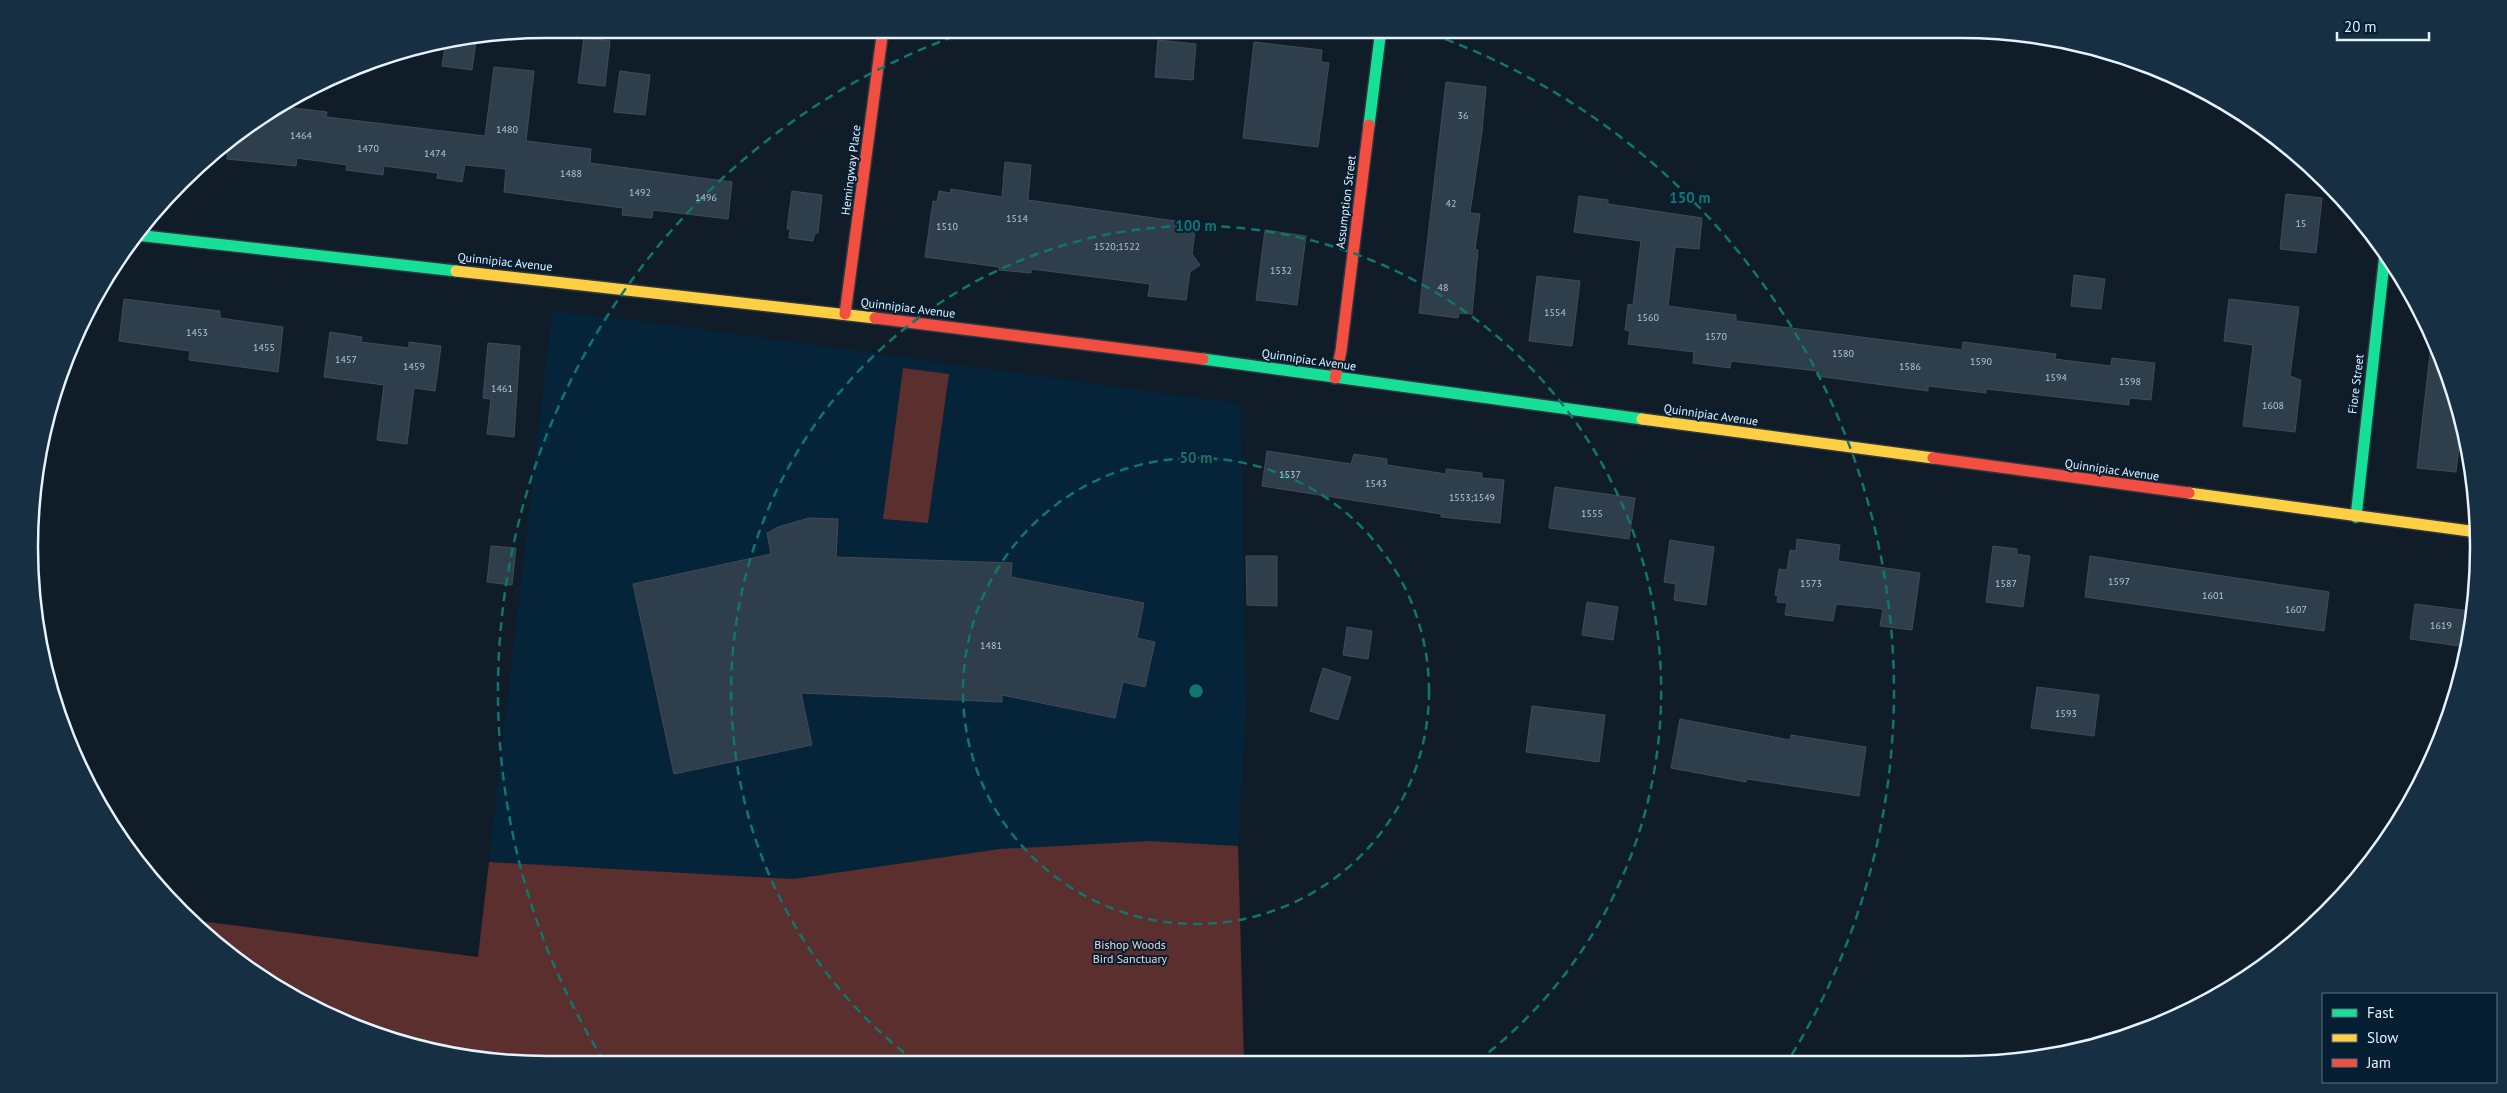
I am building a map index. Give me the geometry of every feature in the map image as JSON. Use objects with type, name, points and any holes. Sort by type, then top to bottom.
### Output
[{"type":"main road","name":"Hemingway Place","points":[[845,314],[882,38]]},
{"type":"main road","name":"Assumption Street","points":[[1335,378],[1341,351],[1380,38]]},
{"type":"main road","name":"Quinnipiac Avenue","points":[[144,236],[845,314],[2469,531]]},
{"type":"main road","name":"Fiore Street","points":[[2356,517],[2384,264]]},
{"type":"shaded area","points":[[552,311],[642,321],[1241,404],[1246,716],[1238,846],[1150,841],[1000,849],[793,879],[489,862]]},
{"type":"green space","points":[[903,368],[949,374],[928,523],[883,519]]},
{"type":"green space","name":"Bishop Woods Bird Sanctuary","points":[[1150,841],[1238,846],[1244,1056],[546,1056],[480,1051],[447,1046],[415,1038],[352,1017],[321,1003],[264,970],[203,921],[478,957],[489,862],[793,879],[1000,849]]},
{"type":"building","points":[[584,38],[610,41],[605,86],[578,83]]},
{"type":"building","points":[[1158,40],[1196,44],[1193,80],[1155,77]]},
{"type":"building","points":[[1254,42],[1322,50],[1321,62],[1329,63],[1318,147],[1243,138]]},
{"type":"building","points":[[476,43],[472,70],[442,66],[445,48]]},
{"type":"building","points":[[494,67],[534,71],[526,141],[591,149],[590,163],[732,182],[728,219],[653,210],[652,218],[622,215],[623,208],[504,192],[506,169],[465,165],[462,182],[437,178],[438,173],[384,166],[383,175],[346,170],[347,165],[297,158],[296,166],[227,159],[227,151],[264,123],[290,108],[327,112],[326,117],[485,136]]},
{"type":"building","points":[[620,71],[650,75],[645,115],[614,112]]},
{"type":"building","points":[[1446,82],[1486,87],[1482,131],[1470,213],[1480,214],[1475,249],[1478,250],[1472,314],[1459,313],[1458,318],[1419,313]]},
{"type":"building","points":[[1005,162],[1031,165],[1028,200],[1196,224],[1192,254],[1200,265],[1190,272],[1186,300],[1148,296],[1150,284],[1031,269],[1031,273],[999,270],[999,267],[925,257],[933,201],[937,202],[939,191],[950,193],[951,189],[1002,197]]},
{"type":"building","points":[[792,191],[822,195],[818,233],[815,233],[813,241],[789,238],[790,229],[787,229]]},
{"type":"building","points":[[2286,194],[2322,198],[2316,253],[2280,249]]},
{"type":"building","points":[[1579,196],[1608,200],[1608,204],[1702,218],[1699,249],[1675,247],[1668,306],[1736,315],[1736,321],[1962,350],[1963,342],[2056,354],[2055,359],[2111,366],[2112,358],[2155,363],[2151,400],[2129,398],[2129,405],[1986,389],[1986,393],[1928,386],[1928,391],[1817,376],[1818,371],[1731,361],[1730,368],[1693,363],[1694,352],[1628,344],[1630,331],[1625,330],[1628,304],[1633,305],[1641,241],[1574,232]]},
{"type":"building","points":[[1265,230],[1306,236],[1297,305],[1256,300]]},
{"type":"building","points":[[2074,275],[2105,279],[2101,309],[2071,306]]},
{"type":"building","points":[[1537,276],[1580,281],[1572,346],[1529,341]]},
{"type":"building","points":[[124,299],[220,311],[220,318],[283,327],[278,372],[189,360],[190,351],[119,341]]},
{"type":"building","points":[[2229,299],[2299,307],[2290,376],[2301,380],[2295,432],[2243,426],[2253,345],[2224,341]]},
{"type":"building","points":[[330,332],[362,337],[361,342],[409,348],[409,342],[441,346],[435,391],[414,388],[407,444],[377,440],[384,385],[324,377]]},
{"type":"building","points":[[488,343],[520,346],[514,437],[487,434],[491,399],[483,398]]},
{"type":"building","points":[[2430,351],[2452,415],[2460,445],[2456,472],[2417,468]]},
{"type":"building","points":[[1267,451],[1351,464],[1354,454],[1387,459],[1387,465],[1446,474],[1446,469],[1482,473],[1482,478],[1504,480],[1500,523],[1441,517],[1441,514],[1262,486]]},
{"type":"building","points":[[1555,487],[1635,498],[1629,539],[1549,528]]},
{"type":"building","points":[[809,518],[838,519],[836,557],[1012,563],[1011,577],[1144,603],[1137,638],[1155,642],[1145,687],[1123,682],[1115,718],[1002,695],[1002,702],[801,693],[812,745],[674,774],[633,584],[771,554],[767,533],[778,527]]},
{"type":"building","points":[[1797,539],[1840,545],[1838,561],[1920,573],[1912,630],[1880,626],[1883,609],[1836,604],[1833,621],[1785,615],[1787,603],[1777,602],[1778,596],[1775,595],[1779,569],[1787,570],[1790,550],[1796,551]]},
{"type":"building","points":[[1670,540],[1714,547],[1706,605],[1674,600],[1676,584],[1664,582]]},
{"type":"building","points":[[491,546],[516,548],[512,585],[487,582]]},
{"type":"building","points":[[1993,546],[2017,549],[2017,554],[2030,556],[2023,607],[1986,602]]},
{"type":"building","points":[[1246,556],[1277,556],[1277,606],[1247,605]]},
{"type":"building","points":[[2090,556],[2329,592],[2324,631],[2085,597]]},
{"type":"building","points":[[1587,602],[1618,607],[1613,640],[1582,635]]},
{"type":"building","points":[[2415,604],[2465,610],[2460,646],[2410,639]]},
{"type":"building","points":[[1347,627],[1372,631],[1368,659],[1343,655]]},
{"type":"building","points":[[1323,668],[1351,677],[1338,720],[1310,711]]},
{"type":"building","points":[[2037,687],[2099,695],[2094,736],[2031,728]]},
{"type":"building","points":[[1532,706],[1605,715],[1599,762],[1526,752]]},
{"type":"building","points":[[1680,719],[1790,740],[1791,735],[1866,747],[1859,796],[1747,779],[1746,782],[1671,768]]},
{"type":"traffic: fast","points":[[1369,125],[1380,38]]},
{"type":"traffic: fast","points":[[144,236],[456,271]]},
{"type":"traffic: fast","points":[[2356,517],[2384,264]]},
{"type":"traffic: fast","points":[[1203,359],[1642,419]]},
{"type":"traffic: slow","points":[[456,271],[875,318]]},
{"type":"traffic: slow","points":[[1642,419],[1933,458]]},
{"type":"traffic: slow","points":[[2189,493],[2469,531]]},
{"type":"traffic: jam","points":[[845,314],[882,38]]},
{"type":"traffic: jam","points":[[1335,378],[1341,351],[1369,125]]},
{"type":"traffic: jam","points":[[875,318],[1203,359]]},
{"type":"traffic: jam","points":[[1933,458],[2189,493]]}]
